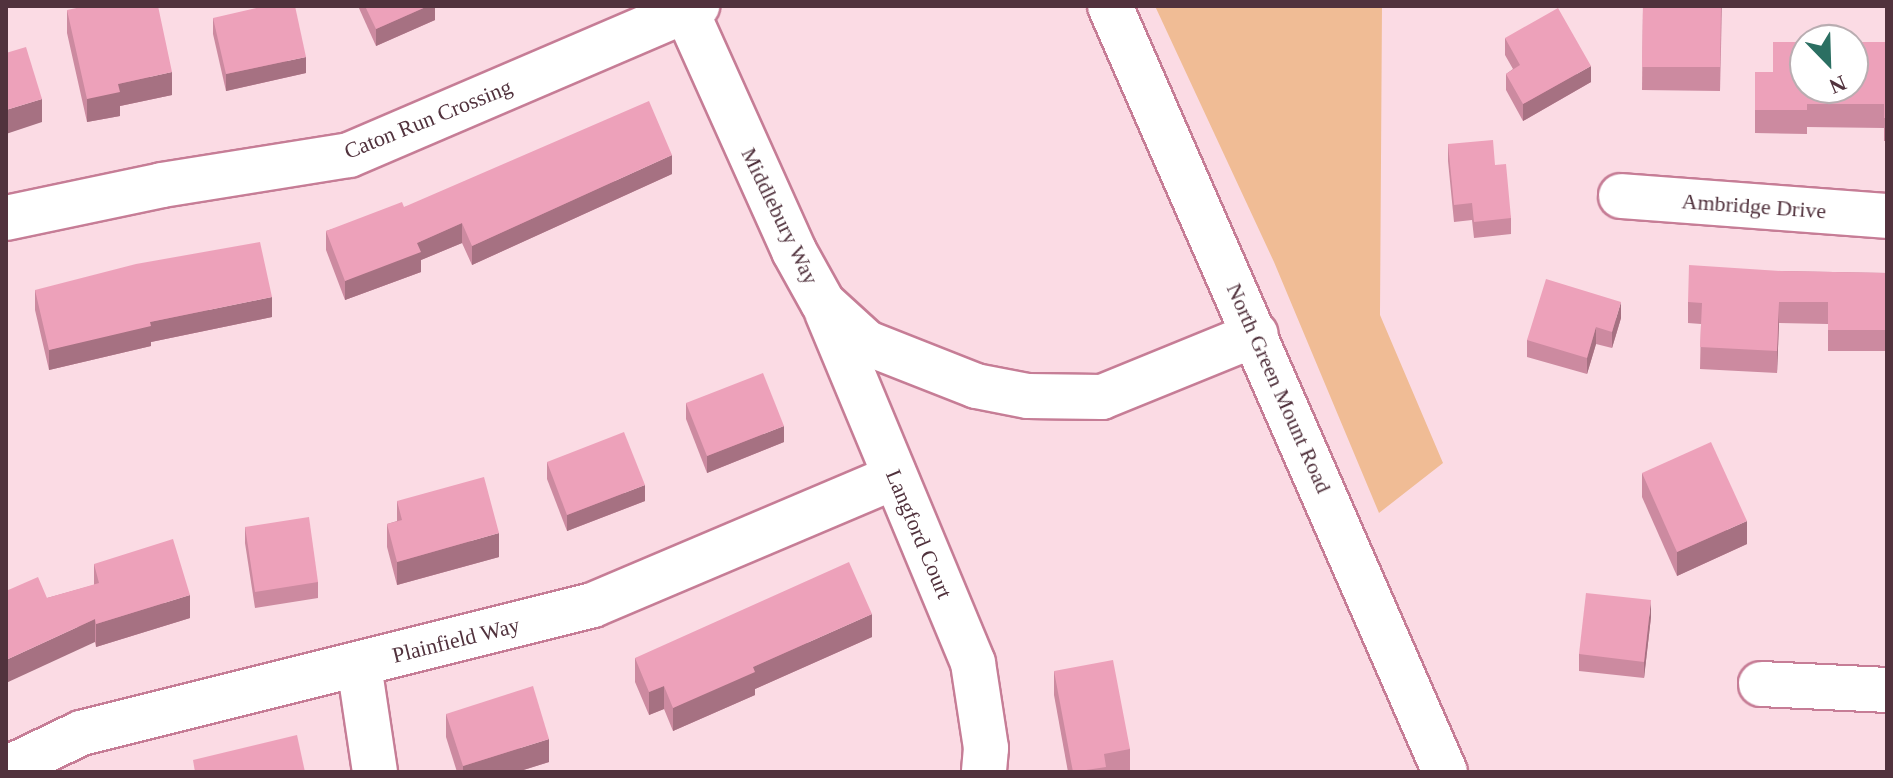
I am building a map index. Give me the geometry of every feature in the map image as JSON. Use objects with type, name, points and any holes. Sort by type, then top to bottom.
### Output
[{"type":"street","name":"North Green Mount Road","points":[[1110,6],[1445,772]]},
{"type":"street","name":"Middlebury Way","points":[[689,8],[794,251],[823,303],[867,343],[976,386],[1028,396],[1102,397],[1256,334]]},
{"type":"street","name":"Caton Run Crossing","points":[[6,218],[162,185],[349,155],[689,8]]},
{"type":"street","name":"Ambridge Drive","points":[[1621,196],[1887,216]]},
{"type":"street","name":"Langford Court","points":[[823,303],[973,663],[986,748],[984,772]]},
{"type":"street","name":"Plainfield Way","points":[[6,769],[81,733],[593,605],[895,477]]},
{"type":"street","points":[[359,665],[375,772]]},
{"type":"street","points":[[1761,684],[1887,690]]},
{"type":"shaded area","points":[[1155,6],[1382,6],[1380,315],[1443,463],[1379,513],[1274,262]]},
{"type":"building","points":[[86,6],[158,6],[172,72],[118,84],[120,92],[87,99],[67,10]]},
{"type":"building","points":[[265,6],[295,6],[306,57],[226,74],[213,18]]},
{"type":"building","points":[[365,6],[428,6],[376,29]]},
{"type":"building","points":[[1643,6],[1721,6],[1720,67],[1642,67]]},
{"type":"building","points":[[1558,8],[1591,66],[1523,104],[1506,74],[1520,65],[1505,38]]},
{"type":"building","points":[[1773,42],[1789,42],[1789,104],[1807,104],[1807,110],[1755,110],[1755,72],[1773,72]]},
{"type":"building","points":[[1869,42],[1887,42],[1887,118],[1884,118],[1884,104],[1869,104]]},
{"type":"building","points":[[26,47],[42,99],[6,110],[6,53]]},
{"type":"building","points":[[649,101],[672,155],[472,246],[462,223],[417,243],[421,252],[345,281],[326,231],[402,202],[404,207]]},
{"type":"building","points":[[1493,140],[1495,165],[1506,164],[1511,218],[1474,222],[1472,203],[1454,205],[1448,144]]},
{"type":"building","points":[[260,242],[272,297],[150,322],[151,326],[49,350],[35,290],[136,264]]},
{"type":"building","points":[[1689,265],[1887,273],[1887,330],[1828,330],[1828,302],[1779,302],[1777,351],[1700,347],[1702,303],[1688,302]]},
{"type":"building","points":[[1546,279],[1621,302],[1612,332],[1596,327],[1587,358],[1527,340]]},
{"type":"building","points":[[763,373],[784,426],[707,456],[686,403]]},
{"type":"building","points":[[624,432],[645,485],[567,515],[547,462]]},
{"type":"building","points":[[1711,442],[1747,521],[1677,552],[1642,473]]},
{"type":"building","points":[[484,477],[499,533],[397,562],[387,524],[402,520],[397,501]]},
{"type":"building","points":[[309,517],[318,582],[255,592],[245,527]]},
{"type":"building","points":[[173,539],[190,595],[96,624],[95,619],[6,660],[6,591],[38,577],[47,598],[99,583],[94,564]]},
{"type":"building","points":[[849,562],[872,614],[753,667],[755,672],[673,708],[664,686],[649,692],[635,658]]},
{"type":"building","points":[[1586,593],[1651,600],[1644,662],[1579,654]]},
{"type":"building","points":[[1113,660],[1130,749],[1104,754],[1106,767],[1073,772],[1054,671]]},
{"type":"building","points":[[533,686],[549,739],[463,766],[446,714]]},
{"type":"building","points":[[297,735],[305,772],[195,772],[193,760]]}]
